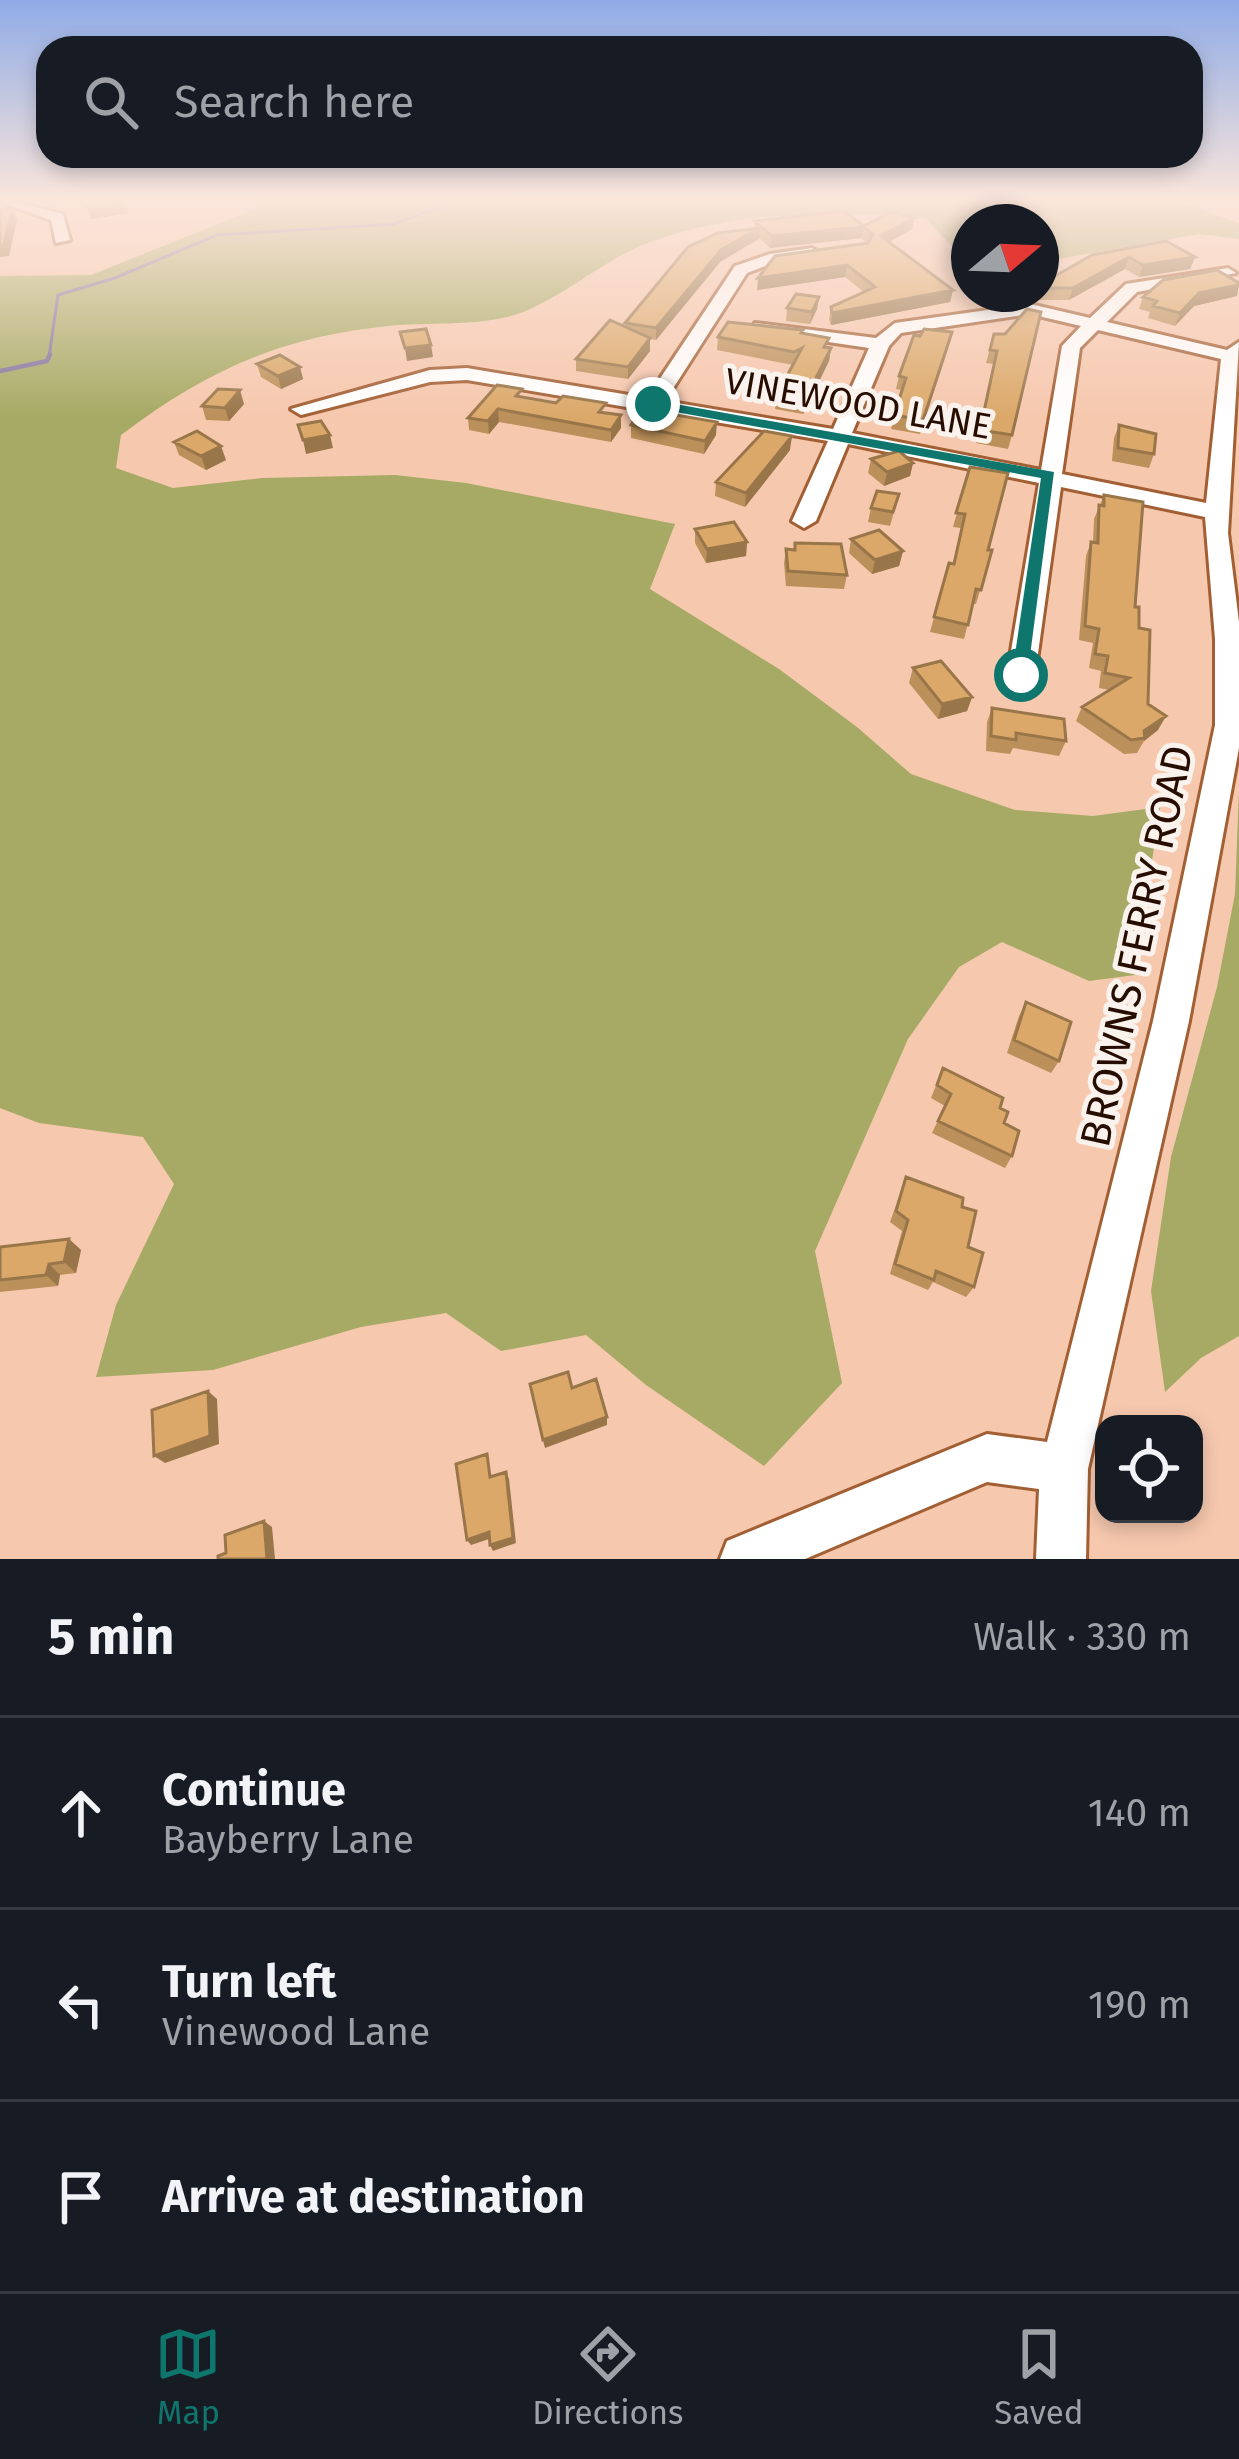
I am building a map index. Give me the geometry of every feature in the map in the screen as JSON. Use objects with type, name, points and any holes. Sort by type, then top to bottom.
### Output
[{"type":"street","points":[[653,404],[740,273]]},
{"type":"street","points":[[1021,675],[1071,346],[1132,288],[1228,273]]},
{"type":"street","points":[[804,521],[880,344],[904,326],[1017,309],[1043,310],[1236,354]]},
{"type":"street","points":[[707,319],[729,322]]},
{"type":"street","points":[[750,326],[880,344]]},
{"type":"street","name":"BROWNS FERRY ROAD","points":[[1061,1559],[1064,1469],[1172,1021],[1229,724],[1228,639],[1217,503],[1225,376],[1236,354]]},
{"type":"street","name":"VINEWOOD LANE","points":[[301,409],[392,384],[467,374],[1217,503]]},
{"type":"street","points":[[745,1559],[988,1458],[1064,1469]]},
{"type":"green space","points":[[591,273],[542,303],[507,317],[349,331],[247,360],[184,392],[121,435],[116,468],[173,488],[263,478],[395,475],[466,483],[675,524],[650,589],[779,669],[911,774],[1015,810],[1093,816],[1160,807],[1135,975],[1089,981],[1002,942],[959,967],[908,1039],[815,1251],[842,1383],[764,1466],[646,1385],[586,1335],[501,1351],[446,1313],[361,1327],[213,1370],[96,1377],[116,1305],[174,1184],[143,1137],[39,1123],[0,1108],[0,276]]},
{"type":"green space","points":[[1239,790],[1239,1336],[1201,1358],[1165,1392],[1151,1291],[1171,1157],[1217,987],[1235,894]]},
{"type":"building","points":[[667,273],[702,273],[656,328],[625,323]]},
{"type":"building","points":[[857,273],[930,273],[951,288],[832,313],[831,307],[875,287]]},
{"type":"building","points":[[1101,273],[1073,288],[1059,288],[1059,274]]},
{"type":"building","points":[[1222,273],[1239,285],[1199,293],[1180,313],[1153,306],[1157,301],[1143,297],[1163,280]]},
{"type":"building","points":[[796,294],[819,297],[812,312],[787,308]]},
{"type":"building","points":[[1024,312],[1041,312],[1012,435],[980,430],[997,351],[990,350],[994,334],[1005,334]]},
{"type":"building","points":[[610,320],[650,338],[628,367],[576,359]]},
{"type":"building","points":[[728,322],[803,330],[801,333],[829,338],[824,347],[831,348],[805,400],[776,396],[802,348],[794,352],[718,337]]},
{"type":"building","points":[[426,329],[431,345],[405,348],[400,332]]},
{"type":"building","points":[[924,329],[952,332],[923,420],[894,415],[906,378],[899,376],[914,335],[920,336]]},
{"type":"building","points":[[280,355],[300,367],[278,376],[257,364]]},
{"type":"building","points":[[497,385],[522,389],[516,396],[556,403],[563,396],[606,403],[599,412],[621,415],[611,430],[498,409],[488,421],[468,418]]},
{"type":"building","points":[[218,389],[240,390],[225,408],[202,406]]},
{"type":"building","points":[[641,409],[717,422],[705,441],[631,425]]},
{"type":"building","points":[[321,421],[330,435],[303,440],[298,425]]},
{"type":"building","points":[[1119,425],[1156,434],[1154,454],[1118,448]]},
{"type":"building","points":[[197,431],[221,446],[201,456],[174,442]]},
{"type":"building","points":[[764,431],[792,436],[746,493],[716,482]]},
{"type":"building","points":[[899,451],[913,463],[887,472],[871,459]]},
{"type":"building","points":[[970,467],[1008,473],[988,550],[992,550],[968,625],[934,617],[949,563],[954,564],[965,514],[956,513]]},
{"type":"building","points":[[877,491],[899,494],[893,512],[871,508]]},
{"type":"building","points":[[1104,495],[1143,502],[1135,607],[1139,607],[1139,628],[1150,630],[1148,704],[1166,716],[1144,731],[1145,738],[1131,740],[1082,707],[1129,678],[1105,673],[1108,656],[1095,654],[1099,629],[1085,626],[1091,542],[1098,543],[1099,505],[1104,506]]},
{"type":"building","points":[[734,522],[747,542],[707,549],[695,529]]},
{"type":"building","points":[[879,530],[903,551],[875,560],[851,539]]},
{"type":"building","points":[[795,543],[841,544],[847,575],[788,571],[786,549],[795,550]]},
{"type":"building","points":[[941,661],[972,697],[942,704],[913,668]]},
{"type":"building","points":[[992,708],[1064,719],[1066,741],[1016,733],[1016,740],[991,736]]},
{"type":"building","points":[[1026,1002],[1071,1022],[1059,1061],[1014,1040]]},
{"type":"building","points":[[943,1068],[1003,1098],[1000,1108],[1008,1112],[1004,1123],[1019,1131],[1012,1156],[938,1121],[951,1094],[937,1085]]},
{"type":"building","points":[[906,1177],[963,1198],[962,1207],[976,1211],[968,1247],[983,1253],[974,1287],[936,1271],[934,1280],[895,1264],[908,1220],[896,1211]]},
{"type":"building","points":[[69,1239],[64,1262],[49,1264],[46,1275],[0,1280],[0,1247]]},
{"type":"building","points":[[568,1372],[572,1388],[596,1379],[607,1417],[543,1440],[530,1384]]},
{"type":"building","points":[[208,1391],[210,1436],[154,1456],[152,1410]]},
{"type":"building","points":[[487,1454],[490,1477],[506,1472],[513,1538],[490,1545],[489,1532],[467,1540],[456,1464]]},
{"type":"building","points":[[264,1521],[267,1559],[218,1559],[226,1553],[225,1535]]},
{"type":"waterway","points":[[49,356],[58,295],[127,273]]},
{"type":"waterway","points":[[0,371],[47,361],[49,356]]},
{"type":"route","points":[[653,404],[1049,476],[1021,675]]}]
